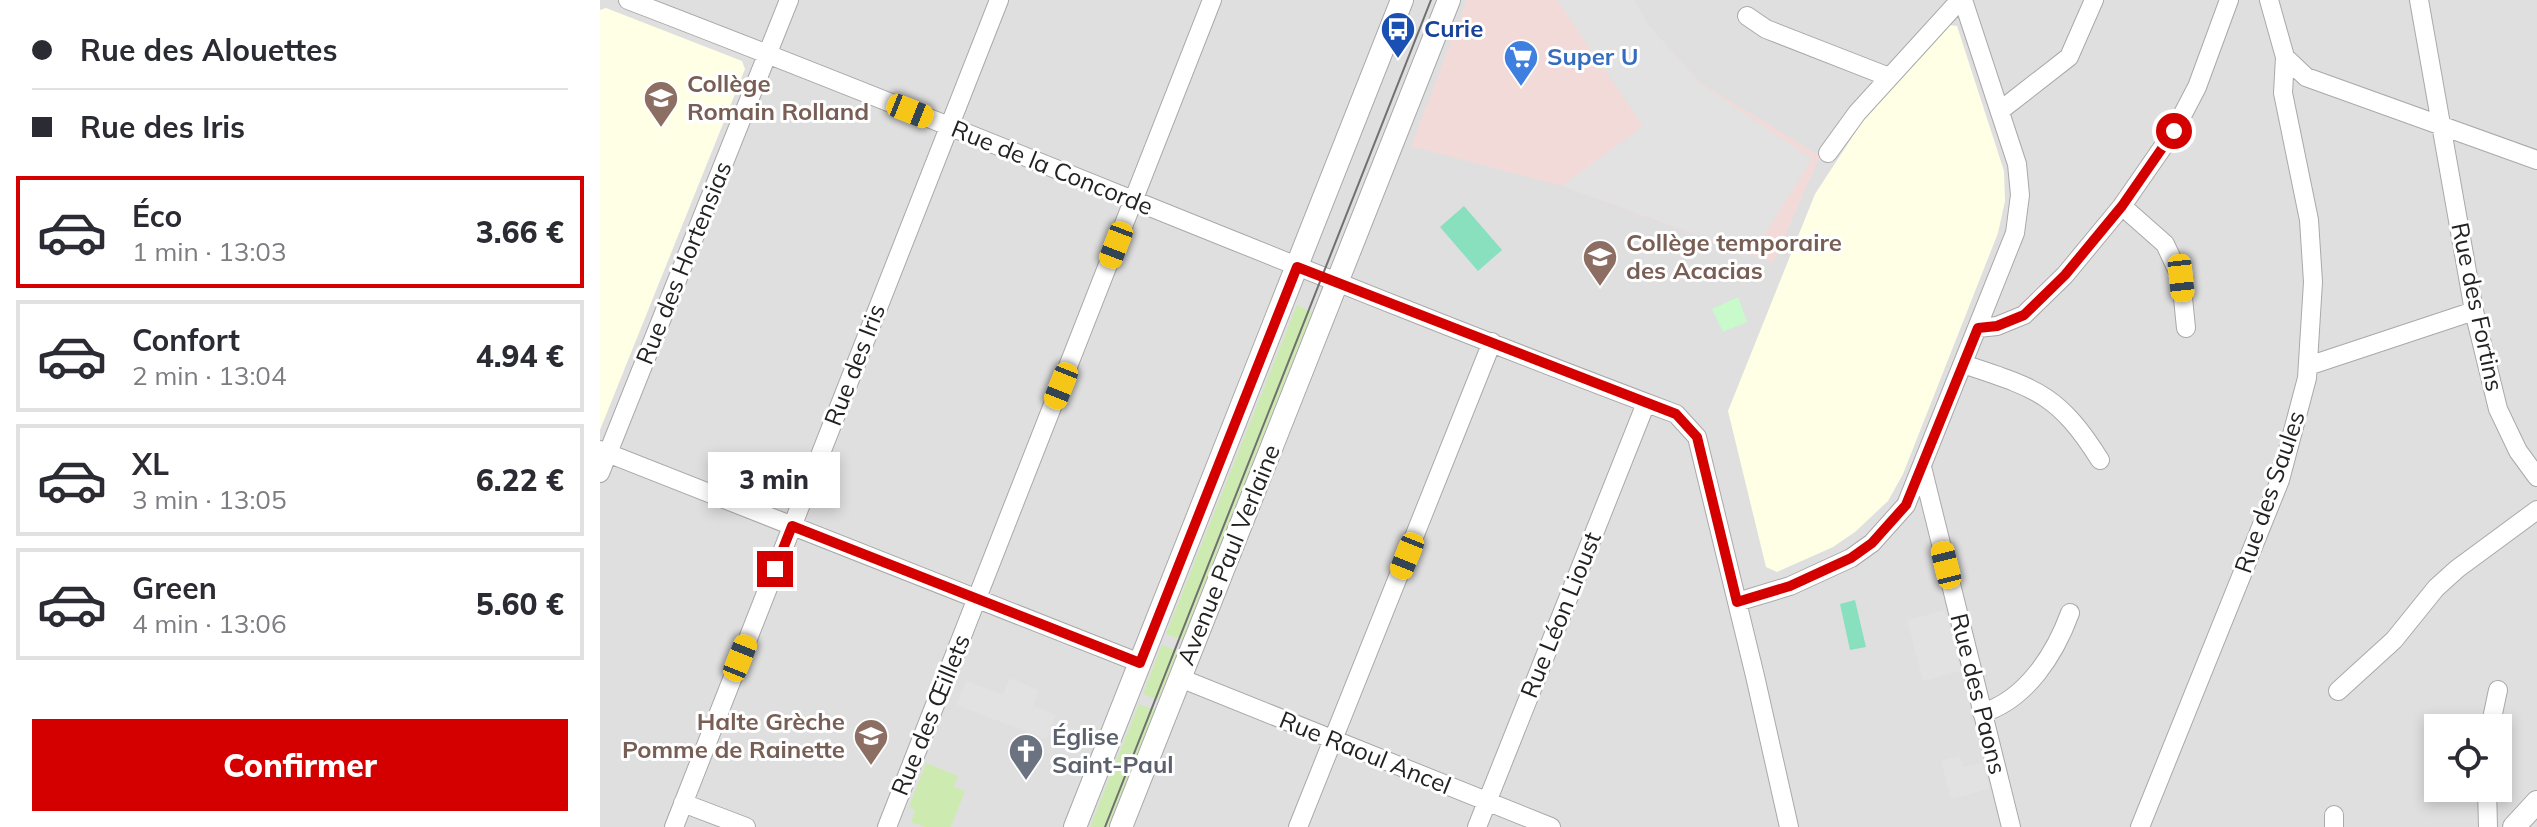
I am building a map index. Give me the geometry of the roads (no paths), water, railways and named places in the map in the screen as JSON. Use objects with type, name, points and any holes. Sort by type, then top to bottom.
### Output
[{"type":"street","name":"Rue de la Concorde","points":[[628,0],[768,53],[1297,267]]},
{"type":"street","name":"Rue des Hortensias","points":[[600,473],[604,452],[789,0]]},
{"type":"street","name":"Rue des Iris","points":[[674,827],[999,0]]},
{"type":"street","name":"Rue des Œillets","points":[[887,827],[1212,0]]},
{"type":"street","name":"Avenue Paul Verlaine","points":[[1075,827],[1402,0]]},
{"type":"street","name":"Avenue Paul Verlaine","points":[[1121,827],[1449,0]]},
{"type":"street","points":[[2001,110],[2069,57],[2094,0]]},
{"type":"street","points":[[1978,328],[1997,326],[2024,315],[2065,275],[2122,206],[2174,131],[2197,87],[2229,0]]},
{"type":"street","name":"Rue des Saules","points":[[2140,827],[2280,480],[2298,419],[2308,366],[2313,282],[2309,220],[2283,93],[2285,57],[2269,0]]},
{"type":"street","name":"Rue des Fortins","points":[[2419,0],[2474,311],[2498,409],[2518,451],[2537,477]]},
{"type":"street","points":[[1737,602],[1790,586],[1851,558],[1872,543],[1906,505],[2015,233],[2020,195],[2017,164],[1965,2],[1889,77],[1857,113],[1828,153]]},
{"type":"street","points":[[1747,16],[1766,29],[1889,77]]},
{"type":"street","points":[[2285,57],[2306,77],[2537,160]]},
{"type":"street","points":[[2122,206],[2165,244],[2181,278],[2186,328]]},
{"type":"street","points":[[1297,267],[1676,414],[1697,437],[1789,827]]},
{"type":"street","points":[[2308,366],[2474,311]]},
{"type":"street","points":[[1298,827],[1492,342]]},
{"type":"street","points":[[1963,364],[2027,385],[2057,403],[2084,434],[2100,460]]},
{"type":"street","name":"Rue Léon Lioust","points":[[1477,827],[1646,403]]},
{"type":"street","points":[[604,452],[1140,663]]},
{"type":"street","name":"Rue des Paons","points":[[1922,467],[2011,827]]},
{"type":"street","points":[[2338,691],[2394,640],[2436,588],[2537,510]]},
{"type":"street","points":[[1982,713],[2003,707],[2035,675],[2059,641],[2070,613]]},
{"type":"street","name":"Rue Raoul Ancel","points":[[1180,678],[1551,827]]},
{"type":"street","points":[[2493,714],[2498,690]]},
{"type":"street","points":[[2487,802],[2488,827]]},
{"type":"street","points":[[2514,827],[2537,802]]},
{"type":"street","points":[[683,803],[746,827]]},
{"type":"tram line","points":[[1105,827],[1431,0]]},
{"type":"place","name":"Curie","points":[[1398,60]]},
{"type":"place","name":"Super U","points":[[1521,88]]},
{"type":"place","name":"Collège Romain Rolland","points":[[661,129]]},
{"type":"place","name":"Collège temporaire des Acacias","points":[[1600,288]]},
{"type":"place","name":"Halte Grèche Pomme de Rainette","points":[[871,767]]},
{"type":"place","name":"Église Saint-Paul","points":[[1026,782]]}]
